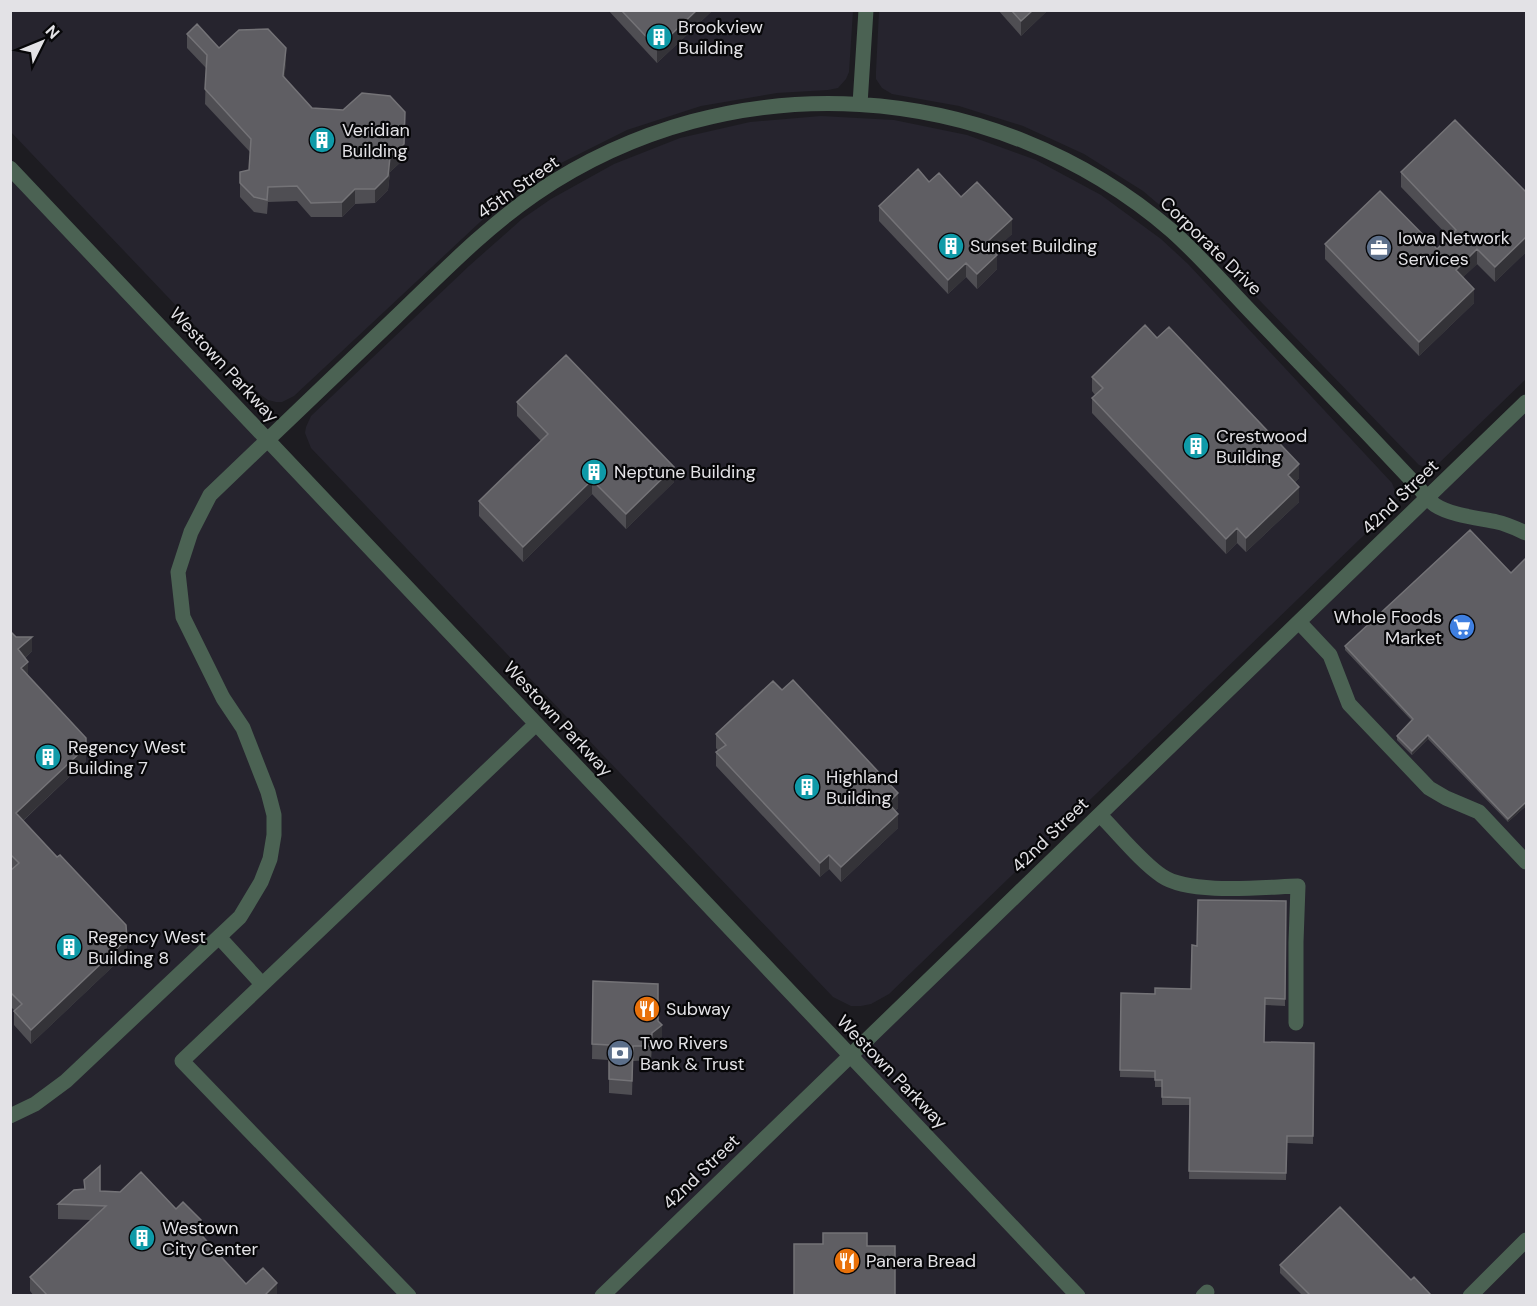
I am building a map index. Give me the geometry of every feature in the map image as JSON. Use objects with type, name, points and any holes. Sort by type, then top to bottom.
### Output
[{"type":"street","points":[[860,104],[866,10]]},
{"type":"street","name":"45th Street","points":[[10,1116],[35,1104],[66,1081],[240,917],[261,882],[270,859],[274,836],[274,815],[268,792],[243,728],[223,698],[183,617],[178,572],[191,532],[210,495],[449,266],[502,219],[535,194],[577,169],[643,138],[705,118],[784,105],[860,104]]},
{"type":"street","name":"Corporate Drive","points":[[860,104],[928,113],[976,124],[1034,145],[1079,166],[1127,196],[1162,223],[1200,259],[1433,504],[1470,518],[1499,522],[1527,533]]},
{"type":"street","name":"Westown Parkway","points":[[10,168],[1078,1296]]},
{"type":"street","name":"42nd Street","points":[[602,1296],[1527,402]]},
{"type":"street","points":[[1299,622],[1330,655],[1349,704],[1429,788],[1479,812],[1527,862]]},
{"type":"street","points":[[409,1296],[182,1060],[536,724]]},
{"type":"street","points":[[1100,814],[1163,877],[1180,884],[1202,887],[1298,886],[1296,1023]]},
{"type":"street","points":[[219,937],[262,984]]},
{"type":"street","points":[[1470,1296],[1527,1240]]},
{"type":"shaded area","points":[[11,11],[853,11],[849,72],[838,88],[777,93],[701,106],[627,130],[557,165],[525,185],[494,209],[294,396],[282,402],[276,402],[261,395],[11,132]]},
{"type":"shaded area","points":[[879,11],[1526,11],[1526,379],[1438,464],[1425,467],[1419,465],[1202,241],[1143,191],[1084,154],[1023,126],[959,106],[892,94],[882,88],[876,79]]},
{"type":"shaded area","points":[[821,116],[894,120],[967,135],[1036,160],[1101,195],[1161,239],[1188,264],[1392,483],[1397,496],[1391,509],[889,994],[871,1004],[861,1006],[851,1006],[833,997],[311,448],[305,433],[311,416],[469,266],[522,219],[551,199],[614,164],[680,138],[750,122]]},
{"type":"shaded area","points":[[10,168],[849,1056],[1526,402],[1526,1295],[11,1295]]},
{"type":"building","points":[[621,10],[697,10],[657,48]]},
{"type":"building","points":[[1011,10],[1033,10],[1021,21]]},
{"type":"building","name":"Veridian Building","points":[[197,24],[219,48],[239,30],[268,29],[286,48],[283,76],[312,108],[343,110],[362,93],[390,96],[405,112],[404,144],[390,157],[388,176],[375,189],[355,189],[342,202],[311,203],[297,186],[268,187],[267,200],[254,197],[240,183],[240,172],[249,170],[251,139],[205,89],[207,55],[187,34]]},
{"type":"building","name":"Iowa Network Services","points":[[1455,120],[1527,193],[1527,236],[1495,267],[1477,249],[1456,270],[1474,289],[1419,342],[1325,244],[1380,191],[1437,249],[1456,230],[1401,172]]},
{"type":"building","name":"Sunset Building","points":[[918,169],[929,182],[939,173],[961,197],[977,182],[1012,219],[986,243],[997,255],[977,274],[966,263],[948,280],[879,206]]},
{"type":"building","name":"Crestwood Building","points":[[1145,325],[1157,338],[1169,327],[1299,464],[1288,475],[1299,487],[1246,538],[1237,528],[1226,539],[1092,398],[1103,388],[1092,377]]},
{"type":"building","name":"Neptune Building","points":[[566,355],[674,467],[626,514],[592,480],[523,547],[479,501],[548,434],[517,402]]},
{"type":"building","points":[[1470,530],[1511,573],[1527,557],[1527,801],[1508,819],[1428,735],[1412,751],[1397,736],[1413,719],[1345,646]]},
{"type":"building","points":[[10,631],[16,637],[32,637],[18,649],[28,662],[21,668],[86,738],[86,747],[16,813],[57,857],[60,855],[126,925],[127,939],[31,1030],[14,1011],[22,1004],[10,992],[10,871],[19,863],[10,854]]},
{"type":"building","name":"Highland Building","points":[[793,680],[898,793],[888,803],[898,814],[841,867],[829,855],[820,863],[716,752],[726,745],[716,734],[773,681],[782,690]]},
{"type":"building","points":[[1198,900],[1286,901],[1285,999],[1265,998],[1264,1042],[1314,1043],[1313,1136],[1287,1136],[1286,1173],[1189,1171],[1190,1098],[1162,1097],[1162,1080],[1155,1080],[1155,1071],[1120,1070],[1121,993],[1155,994],[1155,988],[1191,989],[1192,945],[1197,946]]},
{"type":"building","points":[[593,981],[658,984],[658,1021],[662,1025],[652,1033],[651,1046],[633,1046],[632,1081],[609,1079],[609,1045],[592,1044]]},
{"type":"building","name":"Westown City Center","points":[[100,1166],[100,1191],[120,1192],[141,1172],[176,1209],[183,1202],[201,1220],[194,1227],[246,1284],[263,1268],[277,1283],[264,1296],[48,1296],[30,1277],[106,1206],[58,1204],[74,1190],[85,1189],[84,1180]]},
{"type":"building","points":[[1340,1207],[1411,1280],[1414,1277],[1430,1294],[1428,1296],[1311,1296],[1280,1265]]},
{"type":"building","points":[[823,1233],[867,1233],[867,1246],[895,1246],[895,1296],[794,1296],[794,1244],[823,1244]]},
{"type":"place","name":"Brookview Building","points":[[659,37]]},
{"type":"place","name":"Veridian Building","points":[[322,140]]},
{"type":"place","name":"Sunset Building","points":[[951,246]]},
{"type":"place","name":"Iowa Network Services","points":[[1379,248]]},
{"type":"place","name":"Crestwood Building","points":[[1196,446]]},
{"type":"place","name":"Neptune Building","points":[[594,472]]},
{"type":"place","name":"Whole Foods Market","points":[[1462,627]]},
{"type":"place","name":"Regency West Building 7","points":[[48,757]]},
{"type":"place","name":"Highland Building","points":[[807,787]]},
{"type":"place","name":"Regency West Building 8","points":[[69,947]]},
{"type":"place","name":"Subway","points":[[647,1009]]},
{"type":"place","name":"Two Rivers Bank & Trust","points":[[620,1053]]},
{"type":"place","name":"Westown City Center","points":[[142,1238]]},
{"type":"place","name":"Panera Bread","points":[[847,1261]]}]
